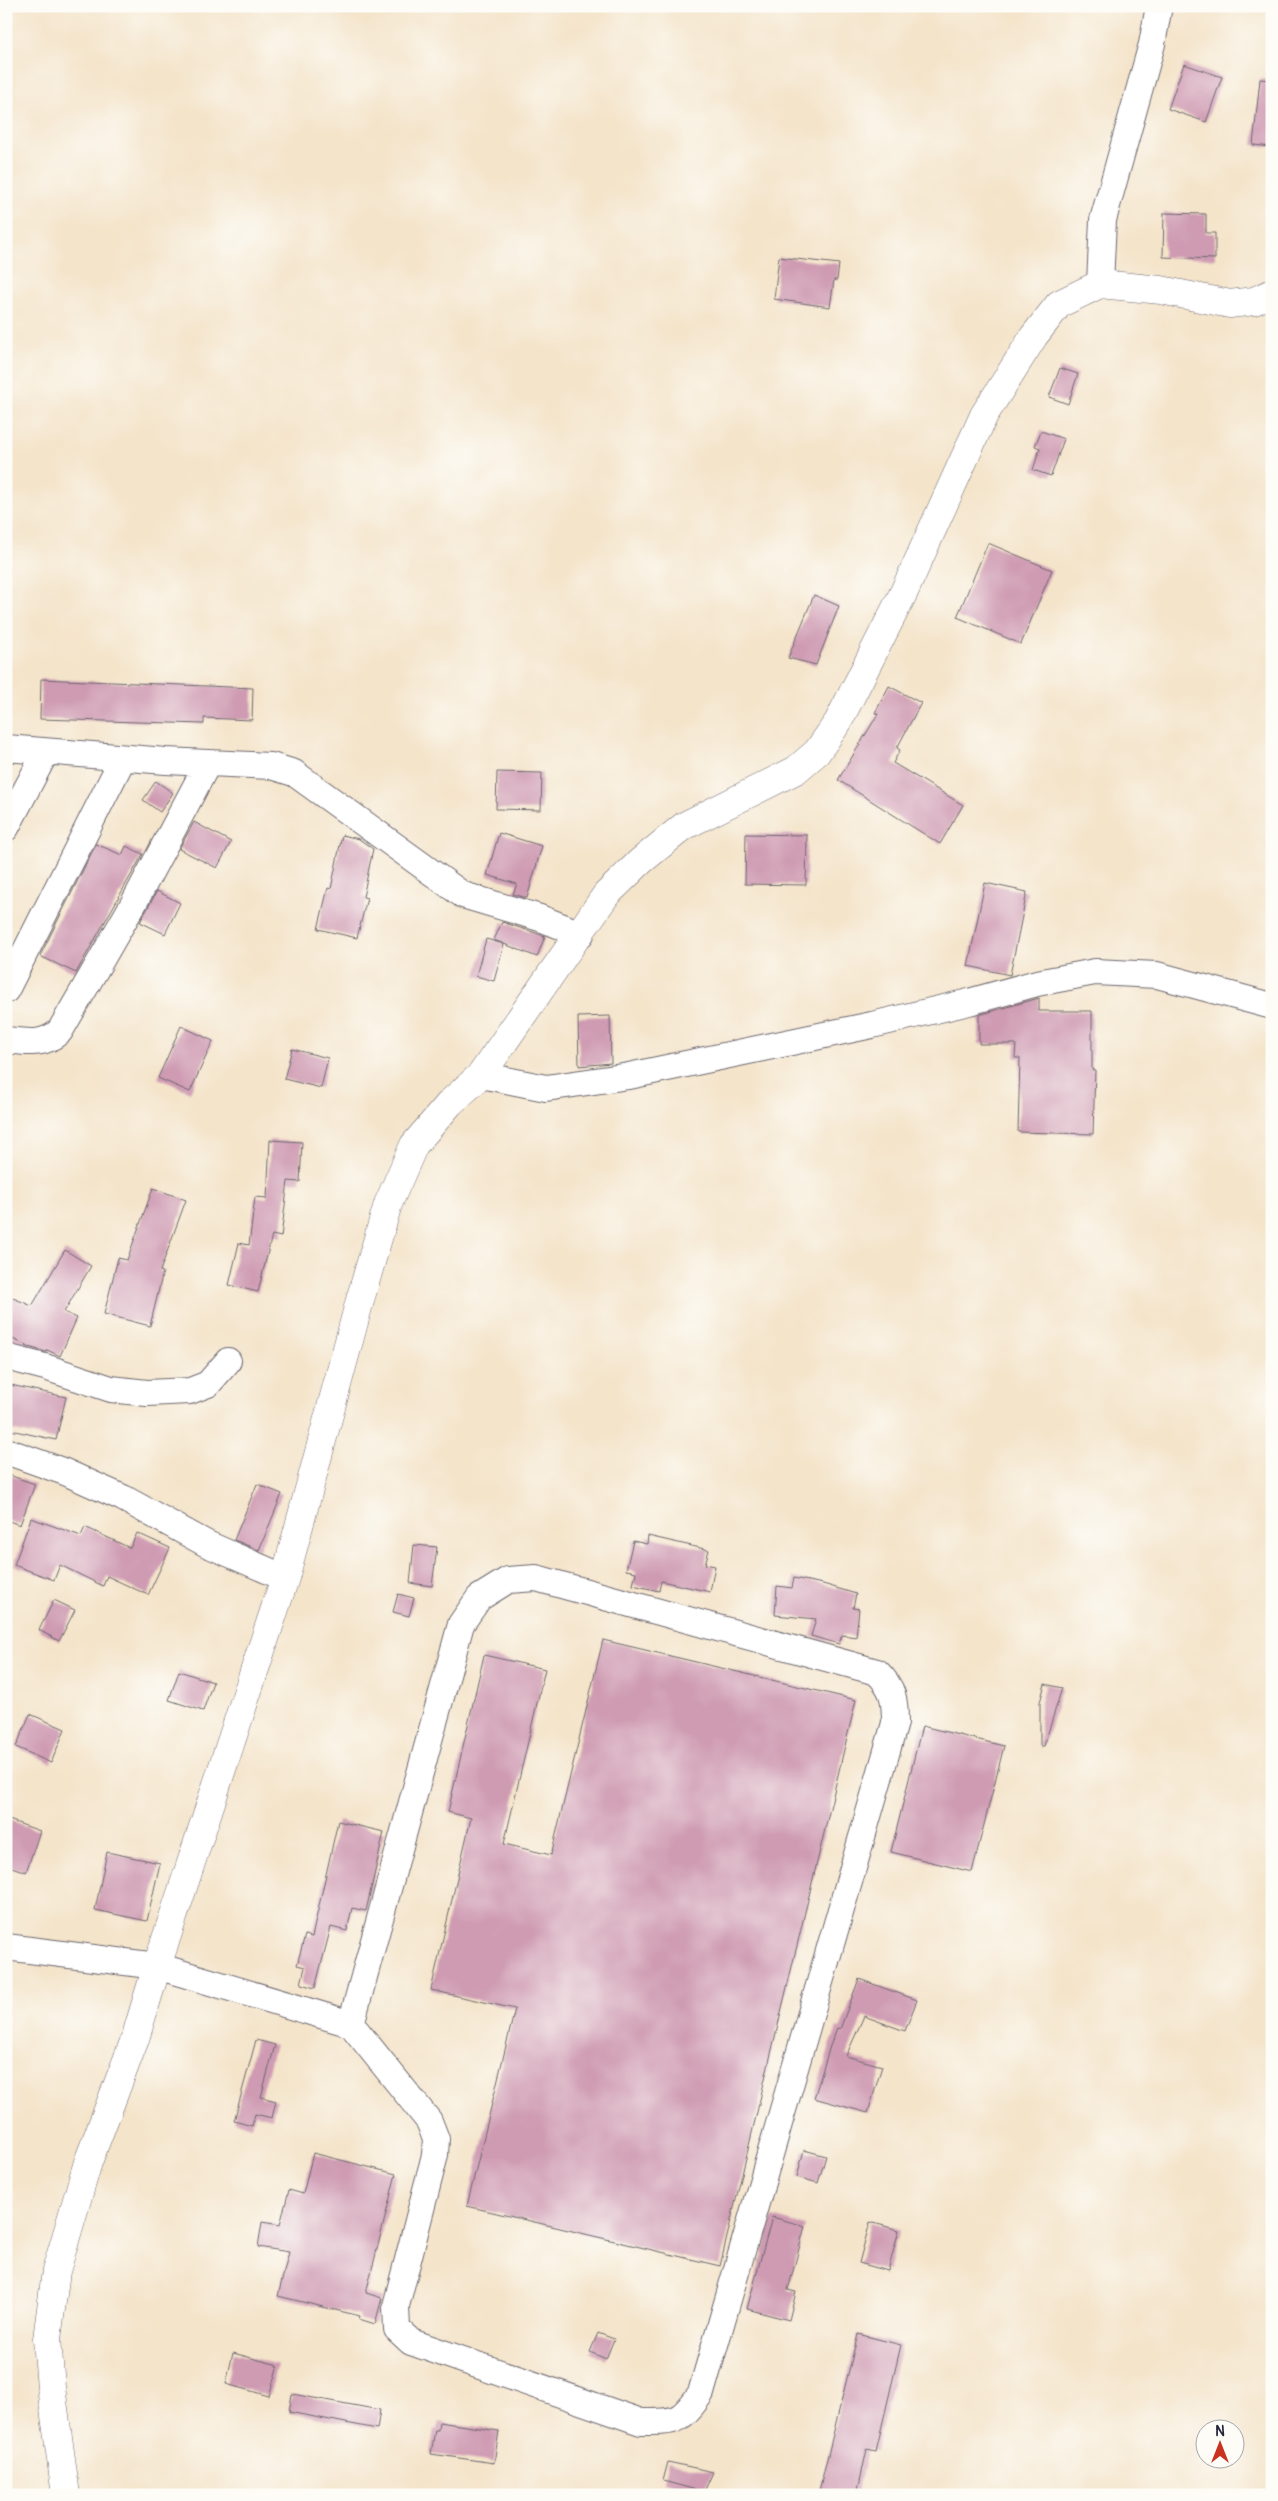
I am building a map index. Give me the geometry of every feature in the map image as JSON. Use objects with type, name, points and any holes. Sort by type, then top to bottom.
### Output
[{"type":"main road","points":[[66,2495],[51,2387],[47,2339],[56,2271],[88,2162],[135,2039],[157,1966],[285,1578],[360,1300],[388,1204],[414,1145],[450,1103],[481,1075],[581,934],[606,895],[641,861],[684,826],[796,770],[818,752],[838,722],[904,592],[984,415],[1034,336],[1059,304],[1100,284],[1161,290],[1230,304],[1254,301],[1272,292]]},
{"type":"street","points":[[1100,284],[1103,220],[1152,44],[1159,6]]},
{"type":"street","points":[[6,748],[123,758],[271,766],[294,773],[463,895],[540,918],[581,934]]},
{"type":"street","points":[[6,828],[46,752]]},
{"type":"street","points":[[6,990],[123,758]]},
{"type":"street","points":[[6,1040],[39,1043],[52,1039],[60,1031],[134,901],[208,763]]},
{"type":"street","points":[[481,1075],[546,1088],[629,1076],[872,1025],[969,1002],[1037,983],[1095,972],[1157,975],[1272,1006]]},
{"type":"street","points":[[6,1357],[45,1367],[111,1389],[147,1393],[190,1391],[208,1384],[228,1361]]},
{"type":"street","points":[[6,1451],[66,1472],[123,1498],[207,1544],[285,1578]]},
{"type":"street","points":[[6,1947],[157,1966],[351,2024],[429,2120],[436,2139],[435,2155],[396,2306],[397,2328],[411,2342],[641,2422],[671,2422],[687,2413],[700,2393],[895,1723],[895,1701],[889,1684],[877,1672],[536,1578],[508,1580],[479,1598],[461,1624],[351,2024]]},
{"type":"building","points":[[1184,64],[1222,77],[1206,122],[1168,109]]},
{"type":"building","points":[[1260,79],[1272,80],[1272,147],[1253,145]]},
{"type":"building","points":[[1164,213],[1206,214],[1206,233],[1215,233],[1215,259],[1163,257]]},
{"type":"building","points":[[779,257],[839,264],[837,280],[834,280],[830,307],[774,299]]},
{"type":"building","points":[[1060,368],[1078,374],[1068,404],[1049,397]]},
{"type":"building","points":[[1041,431],[1064,439],[1051,476],[1033,470],[1040,448],[1035,446]]},
{"type":"building","points":[[988,543],[1052,570],[1021,644],[957,617]]},
{"type":"building","points":[[814,595],[839,606],[816,665],[788,658]]},
{"type":"building","points":[[41,679],[253,688],[252,720],[204,718],[204,724],[40,719]]},
{"type":"building","points":[[889,686],[921,703],[897,748],[900,750],[893,763],[963,805],[940,844],[838,780],[878,714],[875,713]]},
{"type":"building","points":[[497,772],[542,773],[541,810],[496,809]]},
{"type":"building","points":[[156,781],[173,793],[160,812],[143,800]]},
{"type":"building","points":[[194,822],[231,842],[217,868],[179,849]]},
{"type":"building","points":[[499,833],[542,846],[527,898],[513,894],[517,884],[487,875]]},
{"type":"building","points":[[746,834],[807,835],[806,885],[745,884]]},
{"type":"building","points":[[342,835],[359,839],[373,849],[363,897],[367,898],[357,938],[318,929],[328,888],[331,889]]},
{"type":"building","points":[[96,844],[122,855],[126,846],[143,854],[76,973],[40,956]]},
{"type":"building","points":[[985,883],[1027,892],[1010,975],[968,966]]},
{"type":"building","points":[[157,891],[180,903],[165,934],[140,922]]},
{"type":"building","points":[[502,922],[545,936],[537,957],[494,940]]},
{"type":"building","points":[[486,939],[504,944],[494,981],[476,976]]},
{"type":"building","points":[[1039,998],[1039,1011],[1092,1011],[1092,1070],[1095,1070],[1093,1134],[1018,1132],[1020,1058],[1015,1058],[1016,1044],[979,1044],[979,1015]]},
{"type":"building","points":[[610,1016],[611,1063],[579,1066],[578,1017]]},
{"type":"building","points":[[181,1026],[213,1041],[190,1092],[158,1078]]},
{"type":"building","points":[[292,1049],[328,1058],[321,1088],[284,1079]]},
{"type":"building","points":[[270,1140],[302,1142],[300,1182],[288,1181],[281,1237],[272,1235],[258,1292],[229,1285],[239,1243],[249,1245],[255,1197],[267,1198]]},
{"type":"building","points":[[153,1188],[186,1200],[160,1271],[163,1272],[150,1326],[104,1314],[118,1258],[127,1260]]},
{"type":"building","points":[[65,1250],[91,1266],[64,1312],[77,1318],[60,1356],[47,1350],[46,1352],[25,1346],[6,1336],[6,1295],[32,1306]]},
{"type":"building","points":[[6,1384],[66,1397],[56,1440],[6,1429]]},
{"type":"building","points":[[6,1474],[35,1484],[20,1525],[6,1520]]},
{"type":"building","points":[[257,1484],[282,1494],[259,1550],[234,1540]]},
{"type":"building","points":[[31,1518],[81,1536],[85,1527],[130,1548],[137,1533],[170,1548],[148,1595],[107,1576],[103,1586],[60,1565],[54,1580],[14,1565]]},
{"type":"building","points":[[648,1536],[709,1550],[705,1564],[715,1566],[710,1592],[661,1581],[659,1591],[633,1585],[636,1572],[626,1570],[633,1541],[647,1544]]},
{"type":"building","points":[[414,1545],[437,1547],[432,1586],[410,1583]]},
{"type":"building","points":[[794,1578],[856,1594],[853,1608],[859,1609],[856,1637],[842,1635],[839,1644],[811,1636],[816,1619],[775,1615],[777,1586],[792,1588]]},
{"type":"building","points":[[398,1594],[414,1598],[409,1616],[393,1612]]},
{"type":"building","points":[[54,1600],[75,1610],[59,1641],[39,1630]]},
{"type":"building","points":[[603,1640],[856,1700],[720,2266],[467,2206],[515,2009],[431,1990],[471,1818],[448,1812],[484,1655],[545,1669],[504,1844],[551,1855]]},
{"type":"building","points":[[179,1671],[213,1682],[203,1711],[169,1700]]},
{"type":"building","points":[[1045,1684],[1062,1688],[1044,1746],[1040,1746],[1040,1702]]},
{"type":"building","points":[[30,1714],[65,1729],[51,1763],[16,1747]]},
{"type":"building","points":[[922,1726],[1004,1746],[972,1872],[891,1852]]},
{"type":"building","points":[[6,1819],[40,1831],[26,1872],[6,1865]]},
{"type":"building","points":[[338,1821],[384,1832],[366,1911],[352,1908],[347,1931],[331,1927],[315,1988],[301,1984],[305,1967],[297,1965],[305,1935],[312,1937]]},
{"type":"building","points":[[107,1852],[160,1863],[147,1921],[95,1910]]},
{"type":"building","points":[[859,1979],[917,2000],[905,2031],[864,2016],[846,2056],[882,2066],[868,2113],[814,2098],[830,2046],[837,2028],[840,2029]]},
{"type":"building","points":[[256,2040],[275,2045],[261,2097],[276,2101],[272,2118],[255,2114],[252,2126],[234,2121]]},
{"type":"building","points":[[804,2150],[826,2156],[818,2183],[797,2177]]},
{"type":"building","points":[[313,2153],[396,2174],[366,2293],[382,2298],[375,2324],[359,2319],[360,2316],[278,2296],[289,2252],[258,2247],[262,2222],[280,2225],[289,2190],[303,2194]]},
{"type":"building","points":[[772,2217],[805,2226],[788,2290],[796,2292],[789,2320],[747,2309]]},
{"type":"building","points":[[870,2222],[899,2230],[888,2271],[859,2263]]},
{"type":"building","points":[[598,2333],[614,2339],[606,2359],[590,2352]]},
{"type":"building","points":[[858,2334],[901,2345],[876,2451],[867,2449],[857,2495],[818,2495]]},
{"type":"building","points":[[233,2353],[278,2365],[269,2396],[226,2384]]},
{"type":"building","points":[[292,2394],[380,2410],[377,2429],[289,2412]]},
{"type":"building","points":[[439,2422],[499,2431],[494,2463],[431,2454],[435,2430],[438,2430]]},
{"type":"building","points":[[668,2462],[713,2472],[704,2492],[663,2481]]}]
